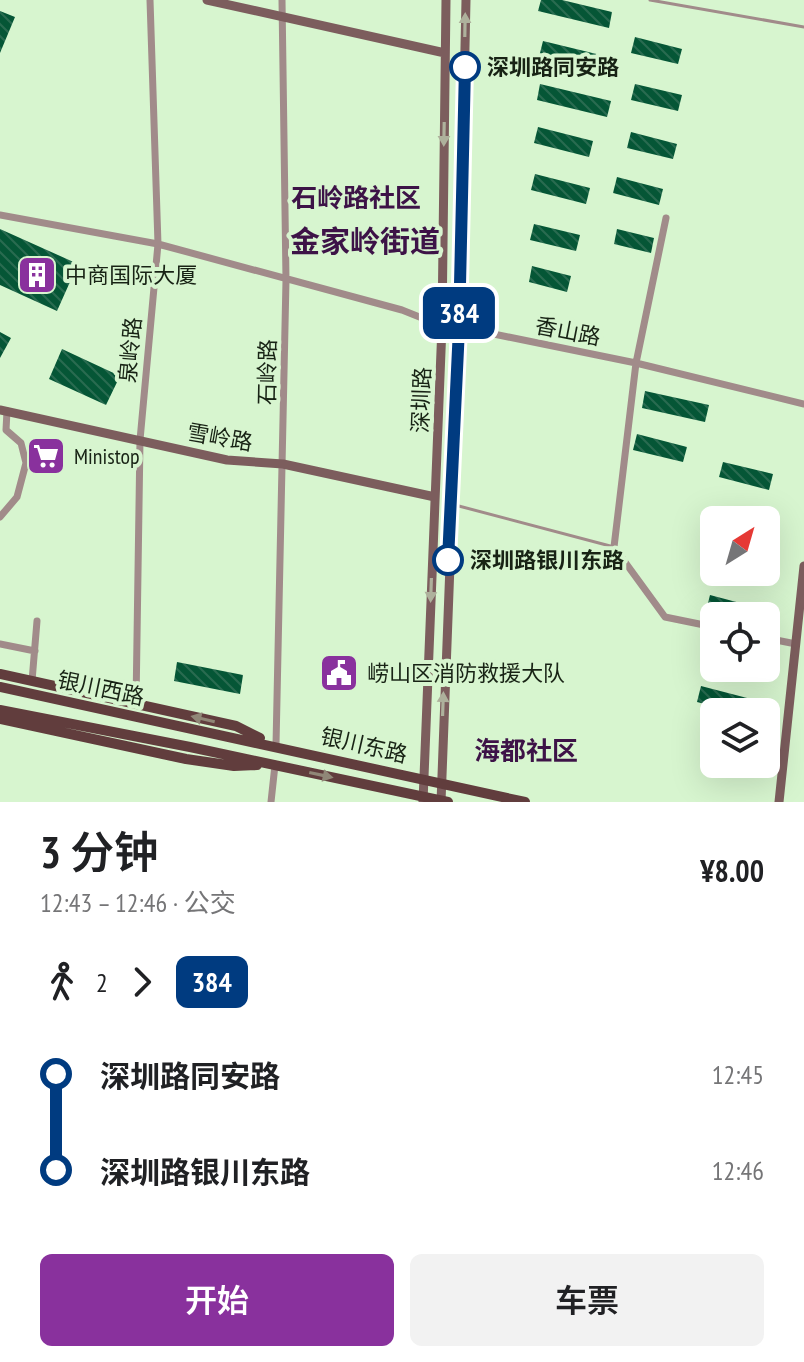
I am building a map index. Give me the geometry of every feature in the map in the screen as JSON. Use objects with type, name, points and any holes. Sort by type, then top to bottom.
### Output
[{"type":"main road","points":[[207,0],[445,53]]},
{"type":"main road","name":"深圳路","points":[[423,799],[442,326],[446,0]]},
{"type":"main road","name":"深圳路","points":[[443,801],[441,782],[459,328],[466,0]]},
{"type":"main road","name":"雪岭路","points":[[4,411],[227,460],[283,464],[435,497]]},
{"type":"main road","points":[[779,802],[802,613],[804,566]]},
{"type":"main road","points":[[0,674],[236,726],[276,745]]},
{"type":"main road","name":"银川西路","points":[[0,687],[193,729]]},
{"type":"main road","name":"银川东路","points":[[0,710],[443,801]]},
{"type":"main road","points":[[0,719],[186,759],[234,766],[275,765]]},
{"type":"main road","name":"银川东路","points":[[193,729],[525,802]]},
{"type":"street","name":"泉岭路","points":[[136,704],[140,440],[158,244],[150,0]]},
{"type":"street","name":"石岭路","points":[[276,745],[286,280],[282,0]]},
{"type":"street","name":"香山路","points":[[0,215],[158,244],[402,310],[442,326],[636,363],[804,404]]},
{"type":"street","points":[[666,218],[636,363],[614,547],[665,617],[700,624]]},
{"type":"street","points":[[0,517],[17,497],[26,463],[21,443],[6,430],[4,411]]},
{"type":"street","points":[[32,681],[37,621]]},
{"type":"street","points":[[780,641],[796,644]]},
{"type":"street","points":[[0,644],[35,651]]},
{"type":"street","points":[[271,802],[275,765]]},
{"type":"lane","points":[[650,0],[804,27]]},
{"type":"lane","points":[[451,504],[614,547]]},
{"type":"building","points":[[541,0],[562,0],[612,12],[609,28],[538,11]]},
{"type":"building","points":[[0,11],[15,17],[0,53]]},
{"type":"building","points":[[635,37],[682,49],[678,64],[631,53]]},
{"type":"building","points":[[543,41],[613,58],[609,74],[539,57]]},
{"type":"building","points":[[540,84],[611,101],[607,117],[537,100]]},
{"type":"building","points":[[635,84],[682,95],[678,111],[631,100]]},
{"type":"building","points":[[538,127],[593,141],[589,157],[534,143]]},
{"type":"building","points":[[631,132],[677,144],[673,159],[627,148]]},
{"type":"building","points":[[535,174],[590,188],[586,204],[531,190]]},
{"type":"building","points":[[617,177],[663,189],[659,205],[613,193]]},
{"type":"building","points":[[534,224],[580,235],[576,251],[530,240]]},
{"type":"building","name":"中商国际大厦","points":[[0,229],[78,264],[57,311],[0,285]]},
{"type":"building","points":[[617,229],[654,238],[651,253],[614,244]]},
{"type":"building","points":[[532,266],[571,276],[567,292],[529,282]]},
{"type":"building","points":[[0,332],[11,338],[0,358]]},
{"type":"building","points":[[62,349],[120,376],[106,405],[49,379]]},
{"type":"building","points":[[645,391],[709,405],[705,422],[642,408]]},
{"type":"building","points":[[637,434],[687,447],[683,462],[633,450]]},
{"type":"building","points":[[723,462],[773,474],[769,490],[719,477]]},
{"type":"building","points":[[710,595],[736,602],[708,602]]},
{"type":"building","points":[[177,662],[243,675],[240,694],[174,681]]},
{"type":"building","points":[[701,686],[747,698],[700,698],[700,703],[697,702]]},
{"type":"bus line","name":"384","points":[[448,560],[459,328],[465,67]]},
{"type":"place","name":"深圳路同安路","points":[[465,67]]},
{"type":"place","name":"中商国际大厦","points":[[37,275]]},
{"type":"place","name":"Ministop","points":[[46,456]]},
{"type":"place","name":"深圳路银川东路","points":[[448,560]]},
{"type":"place","name":"崂山区消防救援大队","points":[[339,673]]},
{"type":"district","name":"石岭路社区","points":[[356,198]]},
{"type":"district","name":"金家岭街道","points":[[365,242]]},
{"type":"district","name":"海都社区","points":[[526,751]]}]
